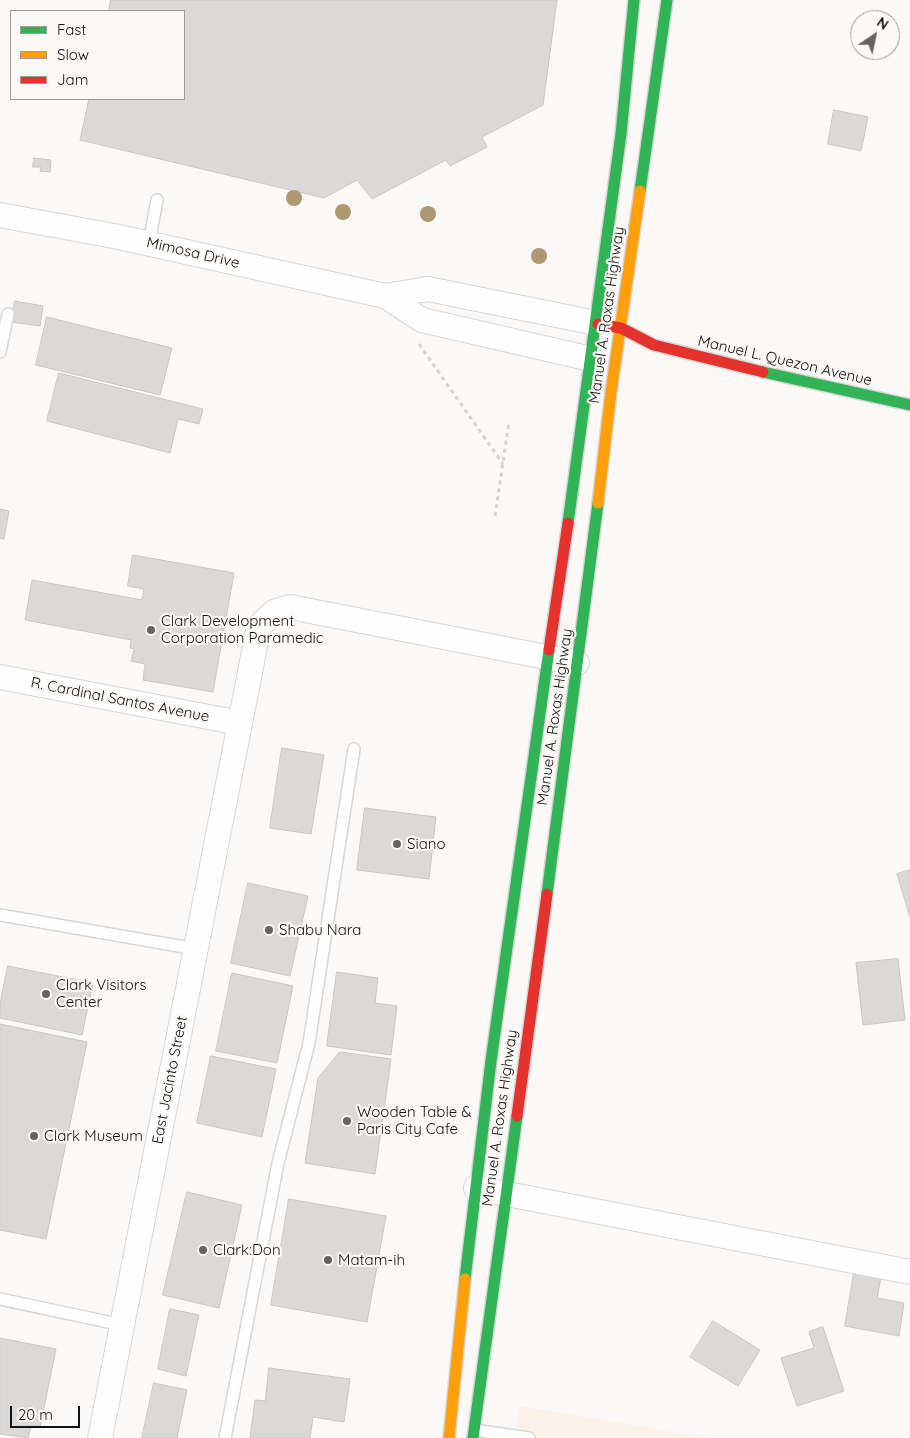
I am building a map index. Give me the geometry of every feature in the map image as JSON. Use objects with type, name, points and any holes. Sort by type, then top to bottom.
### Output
[{"type":"main road","name":"Manuel A. Roxas Highway","points":[[449,1432],[495,1030],[622,134],[634,0]]},
{"type":"main road","name":"Manuel A. Roxas Highway","points":[[473,1434],[577,663],[611,392],[617,363],[645,138],[666,0]]},
{"type":"main road","name":"Manuel L. Quezon Avenue","points":[[596,323],[621,328],[654,345],[910,405]]},
{"type":"main road","points":[[591,359],[617,363],[654,345]]},
{"type":"street","name":"Mimosa Drive","points":[[0,215],[149,243],[385,296],[417,316],[442,324],[591,359]]},
{"type":"street","name":"Mimosa Drive","points":[[385,296],[428,289],[596,323]]},
{"type":"street","name":"East Jacinto Street","points":[[100,1438],[260,626],[274,612],[290,606],[577,663]]},
{"type":"street","name":"R. Cardinal Santos Avenue","points":[[0,678],[240,723]]},
{"type":"street","points":[[476,1188],[910,1272]]},
{"type":"lane","points":[[149,243],[157,200]]},
{"type":"lane","points":[[0,352],[8,314]]},
{"type":"lane","points":[[225,1438],[278,1163],[309,1043],[354,749]]},
{"type":"lane","points":[[0,914],[196,949]]},
{"type":"lane","points":[[0,1299],[122,1325]]},
{"type":"lane","points":[[449,1432],[529,1438]]},
{"type":"path","points":[[417,316],[416,340],[503,464]]},
{"type":"path","points":[[495,516],[509,422]]},
{"type":"shaded area","points":[[519,1406],[707,1438],[515,1438]]},
{"type":"building","points":[[111,0],[557,0],[543,105],[482,137],[487,147],[450,166],[446,160],[372,199],[357,180],[324,198],[80,140],[89,100],[185,100],[185,10],[109,10]]},
{"type":"building","points":[[834,110],[868,117],[861,151],[828,144]]},
{"type":"building","points":[[34,158],[51,160],[50,172],[40,171],[41,167],[33,167]]},
{"type":"building","points":[[15,301],[43,306],[40,326],[11,322]]},
{"type":"building","points":[[47,317],[172,348],[160,395],[36,365]]},
{"type":"building","points":[[59,373],[203,409],[199,424],[178,419],[170,453],[47,421]]},
{"type":"building","points":[[0,509],[9,511],[4,539],[0,538]]},
{"type":"building","name":"Clark Development Corporation Paramedic","points":[[133,555],[234,573],[213,692],[143,680],[145,664],[131,661],[134,649],[130,648],[131,640],[25,620],[32,580],[142,600],[144,589],[128,586]]},
{"type":"building","points":[[282,748],[324,755],[311,834],[270,828]]},
{"type":"building","name":"Siano","points":[[365,808],[436,817],[429,879],[357,870]]},
{"type":"building","points":[[910,870],[910,917],[897,874]]},
{"type":"building","name":"Shabu Nara","points":[[248,883],[308,896],[290,976],[231,963]]},
{"type":"building","points":[[898,959],[905,1020],[863,1025],[856,963]]},
{"type":"building","name":"Clark Visitors Center","points":[[8,966],[93,983],[82,1035],[0,1018],[0,1004]]},
{"type":"building","points":[[337,972],[378,978],[375,1003],[397,1006],[391,1055],[327,1046]]},
{"type":"building","points":[[232,973],[293,986],[277,1063],[216,1051]]},
{"type":"building","name":"Clark Museum","points":[[0,1024],[87,1042],[46,1239],[0,1230]]},
{"type":"building","name":"Wooden Table & Paris City Cafe","points":[[340,1052],[391,1059],[375,1174],[305,1163],[318,1078]]},
{"type":"building","points":[[211,1056],[276,1069],[262,1137],[197,1123]]},
{"type":"building","name":"Clark:Don","points":[[187,1192],[242,1205],[219,1308],[163,1295]]},
{"type":"building","name":"Matam-ih","points":[[289,1199],[386,1216],[367,1322],[271,1305]]},
{"type":"building","points":[[855,1267],[882,1272],[877,1298],[904,1303],[899,1336],[845,1326]]},
{"type":"building","points":[[170,1309],[199,1315],[186,1376],[158,1369]]},
{"type":"building","points":[[713,1321],[760,1350],[738,1386],[690,1357]]},
{"type":"building","points":[[823,1327],[844,1391],[797,1406],[781,1358],[814,1348],[809,1332]]},
{"type":"building","points":[[0,1338],[56,1349],[40,1427],[31,1426],[28,1438],[0,1434]]},
{"type":"building","points":[[269,1368],[350,1379],[344,1422],[313,1417],[310,1438],[250,1438],[255,1400],[265,1401]]},
{"type":"building","points":[[154,1383],[187,1390],[177,1438],[142,1438]]},
{"type":"traffic: fast","points":[[568,523],[621,134],[634,0]]},
{"type":"traffic: fast","points":[[640,191],[667,0]]},
{"type":"traffic: fast","points":[[763,372],[910,405]]},
{"type":"traffic: fast","points":[[547,894],[598,503]]},
{"type":"traffic: fast","points":[[465,1279],[491,1061],[549,650]]},
{"type":"traffic: fast","points":[[473,1438],[517,1116]]},
{"type":"traffic: slow","points":[[598,503],[611,392],[640,191]]},
{"type":"traffic: slow","points":[[449,1438],[465,1279]]},
{"type":"traffic: jam","points":[[598,324],[621,328],[654,345],[763,372]]},
{"type":"traffic: jam","points":[[549,650],[568,523]]},
{"type":"traffic: jam","points":[[517,1116],[547,894]]},
{"type":"place","name":"Clark Development Corporation Paramedic","points":[[151,630]]},
{"type":"place","name":"Siano","points":[[397,844]]},
{"type":"place","name":"Shabu Nara","points":[[269,930]]},
{"type":"place","name":"Clark Visitors Center","points":[[46,994]]},
{"type":"place","name":"Wooden Table & Paris City Cafe","points":[[347,1121]]},
{"type":"place","name":"Clark Museum","points":[[34,1136]]},
{"type":"place","name":"Clark:Don","points":[[203,1250]]},
{"type":"place","name":"Matam-ih","points":[[328,1260]]}]
